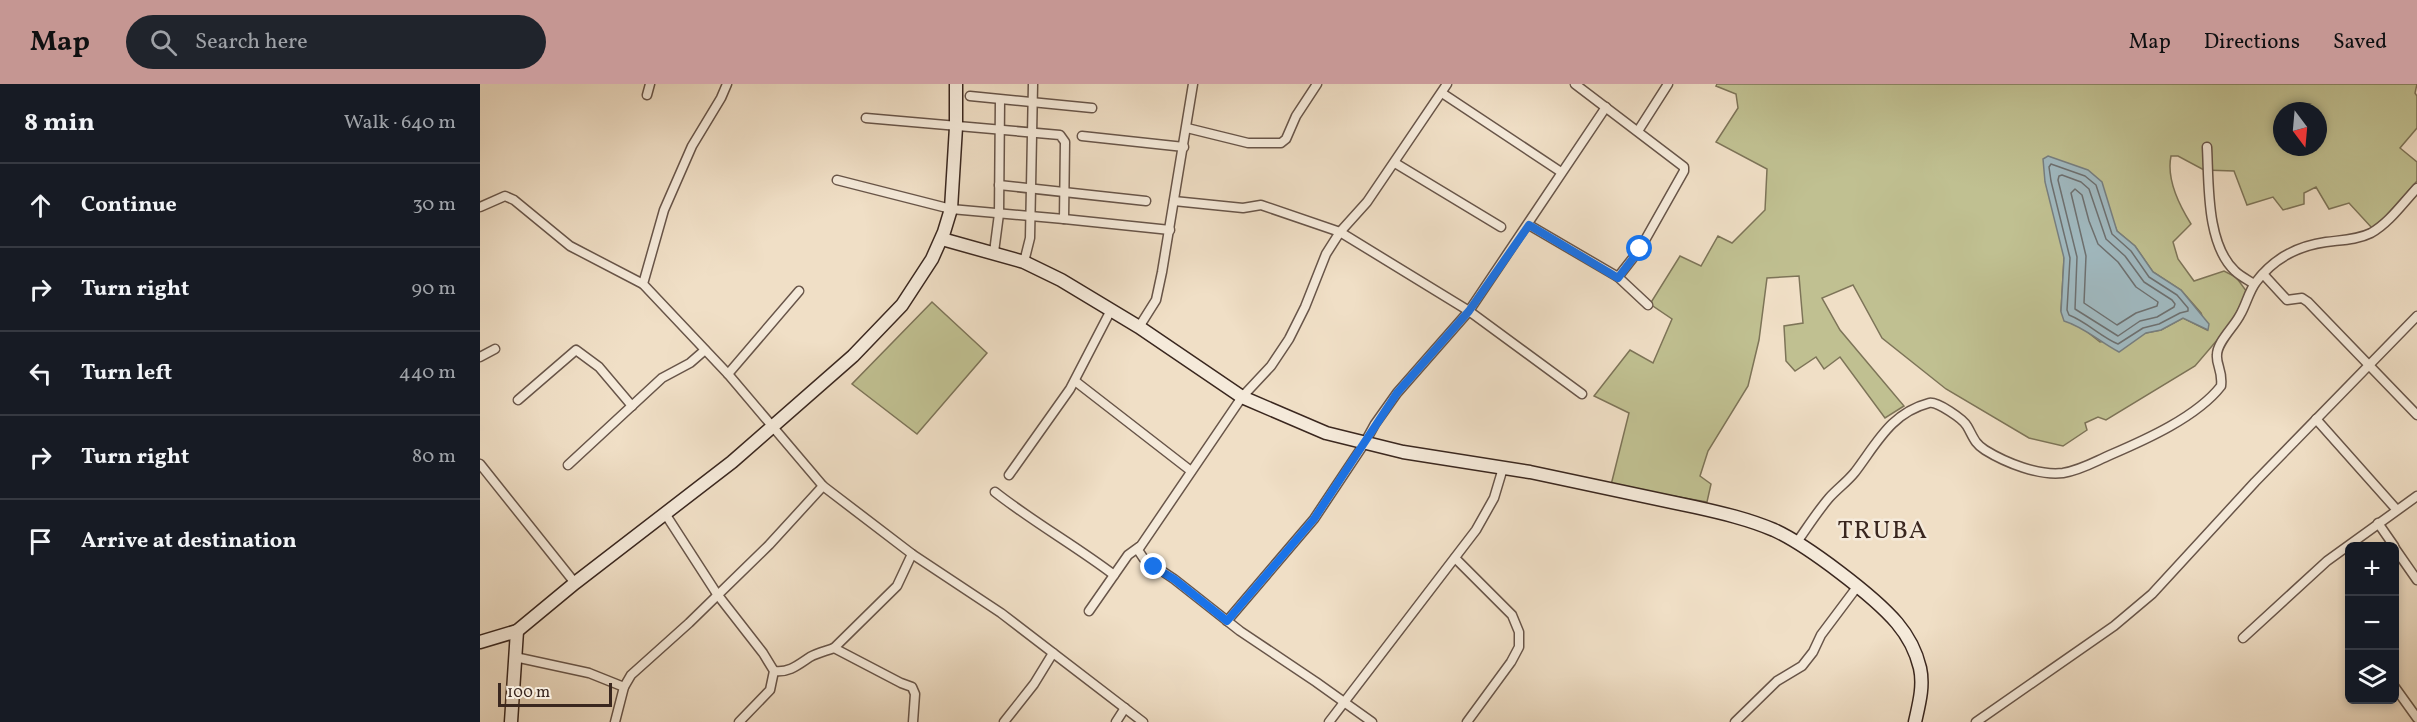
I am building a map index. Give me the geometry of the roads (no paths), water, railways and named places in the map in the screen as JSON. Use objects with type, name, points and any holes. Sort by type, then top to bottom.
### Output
[{"type":"street","points":[[647,96],[650,84]]},
{"type":"street","points":[[643,284],[663,210],[692,146],[727,84]]},
{"type":"street","points":[[480,642],[516,631],[666,514],[772,429],[853,356],[903,305],[932,259],[942,238],[951,209],[956,84]]},
{"type":"street","points":[[1024,262],[1030,238],[1033,84]]},
{"type":"street","points":[[1138,327],[1156,300],[1184,147],[1192,84]]},
{"type":"street","points":[[1187,128],[1248,143],[1281,143],[1286,139],[1296,116],[1317,84]]},
{"type":"street","points":[[1089,611],[1128,555],[1139,547],[1242,398],[1271,366],[1289,339],[1305,308],[1326,254],[1340,232],[1367,202],[1395,163],[1447,84]]},
{"type":"street","points":[[1575,84],[1680,164],[1684,171],[1640,249],[1618,278]]},
{"type":"street","points":[[1638,131],[1668,84]]},
{"type":"street","points":[[1442,93],[1561,172]]},
{"type":"street","points":[[970,96],[1092,108]]},
{"type":"street","points":[[994,252],[999,214],[1000,100]]},
{"type":"street","points":[[1227,621],[1314,519],[1397,393],[1469,311],[1529,225],[1561,172],[1606,107]]},
{"type":"street","points":[[866,118],[1060,135],[1064,138],[1064,219]]},
{"type":"street","points":[[1082,136],[1184,147]]},
{"type":"street","points":[[2206,147],[2211,215],[2218,247],[2234,270],[2254,284]]},
{"type":"street","points":[[1395,163],[1501,227]]},
{"type":"street","points":[[837,180],[951,209],[1170,230]]},
{"type":"street","points":[[999,184],[1146,201]]},
{"type":"street","points":[[1797,542],[1827,500],[1855,472],[1888,428],[1904,413],[1930,403],[1936,403],[1963,420],[1973,441],[1986,451],[2013,463],[2048,472],[2063,473],[2089,466],[2158,433],[2198,407],[2221,386],[2223,375],[2216,357],[2218,349],[2240,317],[2254,284],[2263,274],[2295,250],[2313,244],[2357,239],[2370,234],[2381,226],[2417,188]]},
{"type":"street","points":[[480,207],[505,196],[514,200],[570,246],[643,284],[728,375],[823,486],[912,554],[1001,613],[1143,722]]},
{"type":"street","points":[[1174,201],[1243,208],[1261,205],[1340,232],[1469,311],[1582,394]]},
{"type":"street","points":[[1529,225],[1618,278],[1648,305]]},
{"type":"street","points":[[942,238],[1024,262],[1061,280],[1138,327],[1242,398],[1326,433],[1364,444],[1440,459],[1503,468],[1721,513],[1774,531],[1797,542],[1857,587],[1897,623],[1909,640],[1917,656],[1922,682],[1916,722]]},
{"type":"street","points":[[2263,274],[2287,300],[2302,297],[2308,302],[2417,415]]},
{"type":"street","points":[[728,375],[799,291]]},
{"type":"street","points":[[1009,475],[1075,381],[1111,310]]},
{"type":"street","points":[[1976,722],[2114,626],[2152,594],[2316,419],[2417,316]]},
{"type":"street","points":[[480,357],[495,349]]},
{"type":"street","points":[[518,400],[576,350],[599,367],[632,406]]},
{"type":"street","points":[[568,465],[662,378],[690,363],[705,350]]},
{"type":"street","points":[[1075,381],[1191,471]]},
{"type":"street","points":[[2316,419],[2396,509]]},
{"type":"street","points":[[480,464],[575,583]]},
{"type":"street","points":[[1329,722],[1476,530],[1494,498],[1503,468]]},
{"type":"street","points":[[615,722],[624,687],[631,675],[689,623],[769,545],[823,486]]},
{"type":"street","points":[[995,492],[1114,575]]},
{"type":"street","points":[[2243,638],[2277,604],[2327,561],[2417,496]]},
{"type":"street","points":[[666,514],[717,594],[763,653],[774,671],[770,690],[740,722]]},
{"type":"street","points":[[2378,523],[2391,542]]},
{"type":"street","points":[[1139,547],[1139,553],[1144,559],[1174,579],[1227,621],[1372,722]]},
{"type":"street","points":[[774,671],[782,672],[797,667],[812,656],[834,648],[897,586],[912,554]]},
{"type":"street","points":[[2399,554],[2417,580]]},
{"type":"street","points":[[1455,558],[1512,615],[1519,632],[1519,647],[1511,662],[1467,722]]},
{"type":"street","points":[[1735,722],[1777,681],[1802,666],[1813,652],[1821,635],[1857,587]]},
{"type":"street","points":[[510,722],[516,631]]},
{"type":"street","points":[[834,648],[912,687],[915,694],[913,722]]},
{"type":"street","points":[[1004,722],[1034,684],[1053,653]]},
{"type":"street","points":[[515,657],[589,673],[624,687]]},
{"type":"street","points":[[2399,693],[2417,717]]},
{"type":"street","points":[[1116,722],[1125,708]]},
{"type":"water","points":[[2048,156],[2088,170],[2102,182],[2117,231],[2135,246],[2153,272],[2181,290],[2209,324],[2208,330],[2183,318],[2161,330],[2146,333],[2119,352],[2064,321],[2061,312],[2064,258],[2045,182],[2043,159]]},
{"type":"district","name":"TRUBA","points":[[1883,529]]}]
